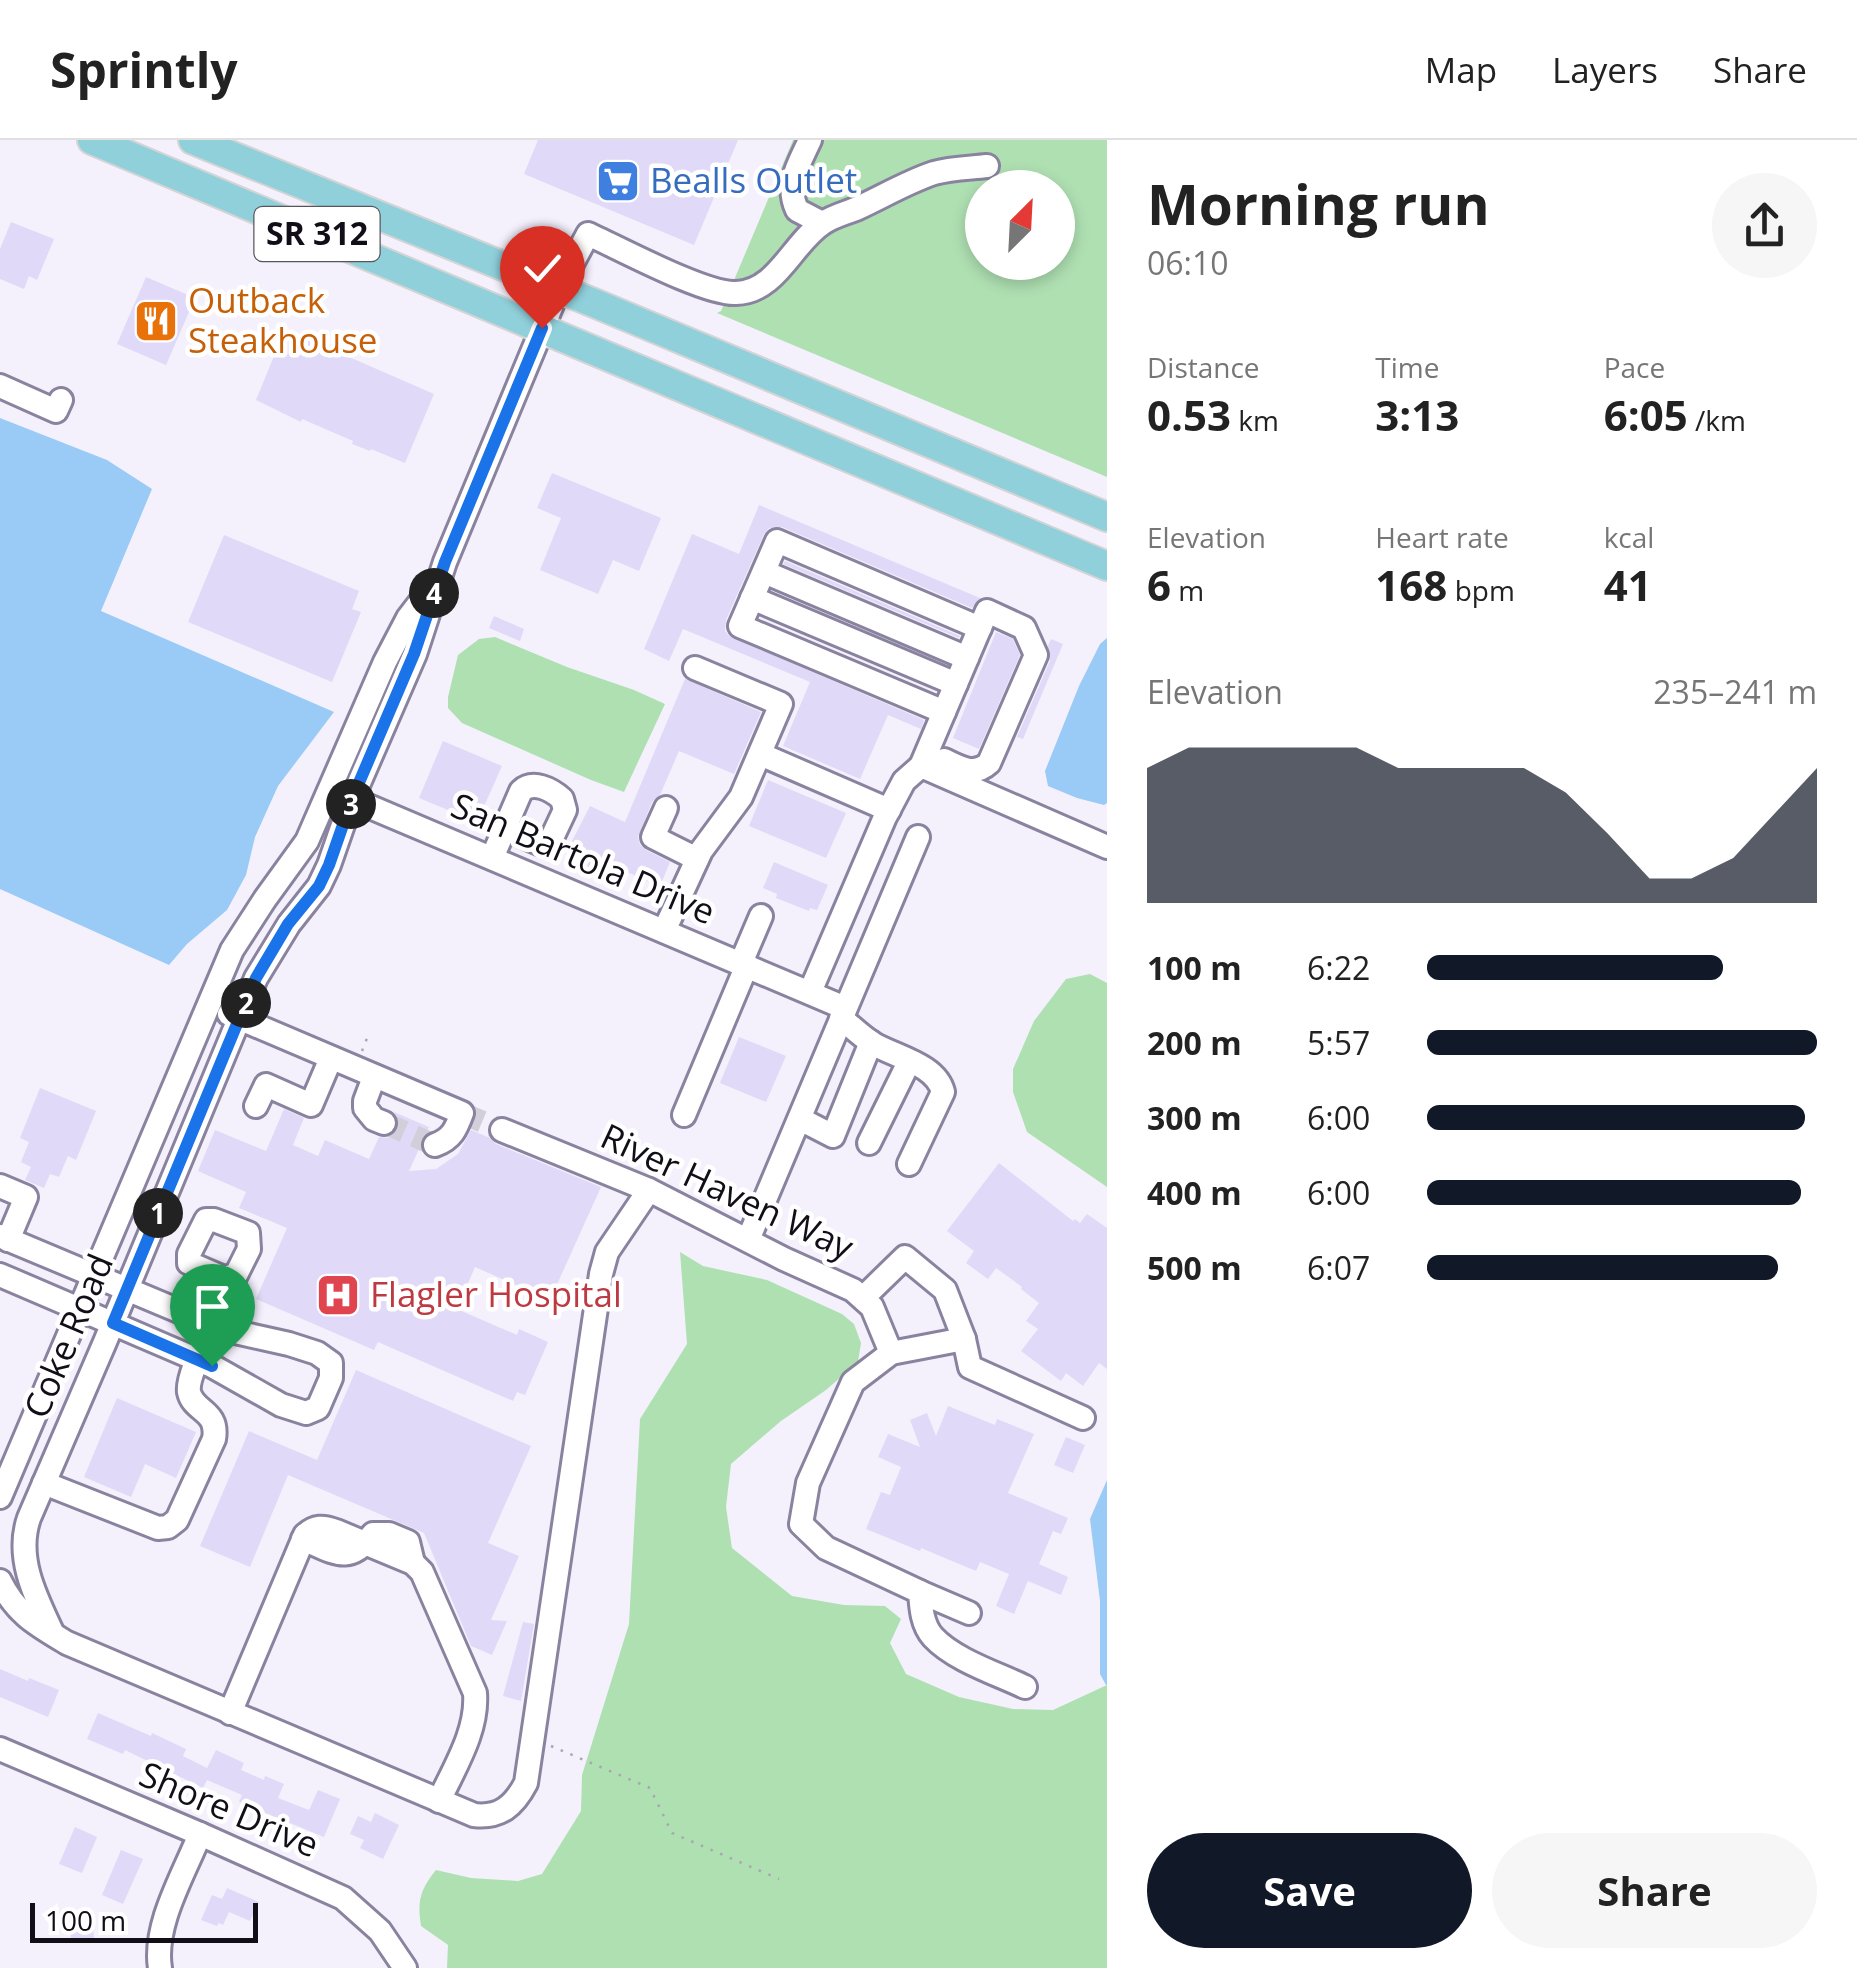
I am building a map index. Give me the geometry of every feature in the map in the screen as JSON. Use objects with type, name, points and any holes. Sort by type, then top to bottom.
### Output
[{"type":"main road","name":"SR 312","points":[[92,140],[1107,566]]},
{"type":"main road","name":"SR 312","points":[[192,140],[1107,517]]},
{"type":"street","points":[[810,140],[791,190],[797,210],[822,223],[938,172],[987,166]]},
{"type":"street","name":"Coke Road","points":[[52,1634],[34,1594],[25,1557],[26,1527],[256,978],[329,865],[352,799],[414,654],[439,578],[558,288],[588,234],[704,286],[731,294],[750,292],[773,276],[822,223]]},
{"type":"street","points":[[0,386],[56,411],[61,400]]},
{"type":"street","points":[[944,712],[740,626],[777,542],[980,628]]},
{"type":"street","points":[[764,572],[967,658]]},
{"type":"street","name":"Coke Road","points":[[0,1497],[232,950],[308,841],[386,662],[408,618],[439,578]]},
{"type":"street","points":[[752,598],[956,684]]},
{"type":"street","points":[[810,992],[889,810],[904,781],[924,759],[987,611],[1024,628],[1036,655],[988,763],[981,770],[964,769],[924,759]]},
{"type":"street","points":[[664,931],[697,858],[741,797],[780,704],[695,668]]},
{"type":"street","points":[[760,754],[889,810]]},
{"type":"street","points":[[924,759],[1107,847]]},
{"type":"street","name":"San Bartola Drive","points":[[329,790],[496,848],[664,931],[810,992],[843,1013],[871,1042],[931,1073],[941,1084],[943,1092],[908,1164]]},
{"type":"street","points":[[666,808],[653,837],[697,858]]},
{"type":"street","points":[[748,1240],[918,837]]},
{"type":"street","points":[[684,1115],[761,916]]},
{"type":"street","points":[[208,1004],[462,1113],[455,1132],[435,1145]]},
{"type":"street","points":[[800,1119],[833,1136],[871,1042]]},
{"type":"street","points":[[256,1106],[266,1085],[310,1105],[331,1058]]},
{"type":"street","points":[[869,1143],[908,1062]]},
{"type":"street","points":[[374,1077],[365,1108],[374,1120],[384,1123]]},
{"type":"street","name":"River Haven Way","points":[[502,1130],[648,1190],[784,1260],[853,1290],[878,1319],[891,1353]]},
{"type":"street","points":[[0,1186],[26,1198],[4,1238],[213,1326],[317,1353],[330,1363],[331,1378],[318,1408],[306,1413],[281,1405],[198,1360],[0,1275]]},
{"type":"street","points":[[0,1581],[17,1610],[52,1634],[154,1681],[474,1815],[507,1810],[526,1784],[601,1274],[608,1252],[648,1190]]},
{"type":"street","points":[[863,1298],[905,1258],[945,1290],[970,1367],[1083,1418]]},
{"type":"street","points":[[44,1483],[158,1528],[177,1520],[216,1429],[189,1392],[191,1377],[224,1297],[224,1278]]},
{"type":"street","points":[[964,1339],[891,1353],[854,1382],[808,1483],[801,1524],[826,1548],[970,1613]]},
{"type":"street","points":[[230,1713],[303,1539],[313,1528],[326,1527],[412,1563],[422,1572],[476,1693],[471,1729],[439,1801]]},
{"type":"street","points":[[920,1592],[922,1614],[931,1636],[952,1652],[1026,1687]]},
{"type":"street","name":"Shore Drive","points":[[0,1750],[343,1898],[380,1930],[405,1968]]},
{"type":"street","points":[[160,1968],[158,1946],[162,1929],[200,1834]]},
{"type":"path","points":[[360,1057],[369,1034]]},
{"type":"path","points":[[532,1738],[650,1788],[672,1833],[779,1879]]},
{"type":"green space","points":[[793,140],[1107,140],[1107,477],[717,313]]},
{"type":"green space","points":[[495,637],[665,704],[624,792],[462,723],[448,708],[458,655],[479,639]]},
{"type":"green space","points":[[1090,974],[1107,983],[1107,1187],[1027,1132],[1013,1092],[1013,1069],[1034,1021],[1066,979]]},
{"type":"green space","points":[[680,1252],[703,1266],[767,1280],[842,1314],[854,1324],[861,1343],[858,1362],[731,1464],[726,1507],[732,1548],[792,1596],[844,1605],[885,1606],[901,1619],[890,1643],[906,1674],[959,1697],[1013,1709],[1053,1710],[1107,1685],[1107,1968],[447,1968],[448,1945],[421,1926],[421,1896],[436,1870],[471,1878],[518,1881],[542,1874],[581,1811],[582,1775],[629,1624],[640,1419],[687,1344]]},
{"type":"water","points":[[0,418],[107,460],[152,489],[101,611],[334,712],[278,786],[255,837],[246,875],[227,910],[169,965],[0,889]]},
{"type":"water","points":[[1107,638],[1104,805],[1048,786],[1045,771],[1079,686],[1100,644]]},
{"type":"water","points":[[1107,1480],[1106,1685],[1100,1674],[1100,1601],[1090,1519]]},
{"type":"building","points":[[538,140],[738,140],[694,245],[524,174]]},
{"type":"building","points":[[11,222],[54,239],[37,280],[29,276],[24,289],[0,279],[0,249]]},
{"type":"building","name":"Outback Steakhouse","points":[[146,277],[195,298],[166,365],[117,344]]},
{"type":"building","points":[[285,329],[434,394],[405,463],[352,444],[353,441],[256,400]]},
{"type":"building","points":[[552,473],[661,518],[639,571],[613,560],[598,594],[540,570],[561,518],[537,508]]},
{"type":"building","points":[[759,505],[980,598],[972,608],[782,527],[769,528],[764,534],[726,620],[725,631],[729,636],[924,720],[921,729],[888,715],[860,779],[783,746],[810,682],[683,629],[669,661],[644,649],[692,534],[739,554]]},
{"type":"building","points":[[224,535],[359,591],[352,609],[361,612],[332,682],[188,622]]},
{"type":"building","points":[[785,561],[960,636],[783,564]]},
{"type":"building","points":[[494,616],[524,629],[520,641],[489,628]]},
{"type":"building","points":[[996,632],[1013,639],[1020,655],[979,749],[953,738]]},
{"type":"building","points":[[1051,639],[1063,644],[1023,739],[1017,737],[1050,661]]},
{"type":"building","points":[[685,679],[761,712],[734,774],[679,751],[638,837],[646,850],[670,862],[660,886],[594,858],[589,869],[567,860],[572,848],[569,847],[590,806],[625,822]]},
{"type":"building","points":[[443,741],[502,766],[477,822],[419,798]]},
{"type":"building","points":[[768,780],[846,813],[826,858],[749,826]]},
{"type":"building","points":[[774,862],[828,885],[817,910],[809,911],[776,898],[777,894],[763,888]]},
{"type":"building","points":[[739,1037],[786,1056],[766,1102],[720,1083]]},
{"type":"building","points":[[40,1088],[96,1111],[76,1160],[68,1156],[59,1177],[50,1174],[44,1188],[25,1180],[31,1167],[21,1162],[29,1142],[20,1138]]},
{"type":"building","points":[[284,1109],[304,1118],[293,1145],[318,1156],[325,1140],[369,1159],[379,1137],[387,1138],[397,1129],[399,1120],[394,1112],[429,1127],[409,1171],[436,1169],[458,1154],[471,1130],[601,1187],[550,1300],[475,1267],[457,1309],[517,1335],[519,1329],[548,1342],[525,1395],[517,1392],[513,1401],[378,1342],[374,1350],[256,1299],[287,1228],[239,1208],[246,1192],[198,1171],[215,1130],[266,1151]]},
{"type":"building","points":[[999,1163],[1073,1221],[1080,1223],[1087,1214],[1107,1228],[1107,1369],[1099,1363],[1083,1386],[1066,1373],[1061,1381],[1021,1351],[1038,1329],[1026,1321],[1039,1303],[996,1268],[988,1279],[966,1263],[974,1251],[947,1231]]},
{"type":"building","points":[[356,1370],[531,1446],[488,1543],[519,1556],[491,1620],[507,1621],[492,1655],[471,1646],[424,1533],[288,1475],[250,1567],[200,1546],[249,1431],[317,1460]]},
{"type":"building","points":[[117,1398],[196,1432],[176,1478],[145,1464],[131,1497],[84,1477]]},
{"type":"building","points":[[948,1406],[995,1425],[997,1419],[1034,1434],[1008,1493],[1068,1518],[1061,1534],[1053,1531],[1039,1564],[1068,1577],[1061,1595],[1028,1581],[1014,1614],[996,1606],[1009,1574],[980,1562],[976,1571],[866,1529],[881,1492],[890,1495],[901,1467],[878,1457],[888,1434],[920,1447],[910,1420],[927,1413],[936,1436]]},
{"type":"building","points":[[1066,1437],[1085,1445],[1073,1473],[1054,1465]]},
{"type":"building","points":[[523,1622],[534,1624],[521,1701],[503,1696]]},
{"type":"building","points":[[0,1669],[59,1690],[48,1717],[0,1697]]},
{"type":"building","points":[[98,1713],[186,1749],[183,1756],[207,1768],[216,1750],[244,1763],[241,1770],[284,1784],[278,1798],[309,1810],[318,1790],[340,1799],[324,1837],[239,1802],[242,1795],[207,1780],[203,1788],[125,1750],[123,1754],[87,1739]]},
{"type":"building","points":[[375,1813],[399,1825],[383,1859],[360,1848],[364,1840],[350,1834],[358,1816],[371,1822]]},
{"type":"building","points":[[75,1827],[97,1837],[82,1873],[59,1864]]},
{"type":"building","points":[[121,1850],[143,1859],[123,1904],[102,1895]]},
{"type":"building","points":[[227,1888],[259,1902],[250,1921],[229,1912],[223,1925],[201,1920],[212,1895],[222,1899]]},
{"type":"building","points":[[93,1922],[94,1941],[71,1943],[70,1923]]},
{"type":"tunnel","points":[[462,1113],[502,1130]]},
{"type":"tunnel","points":[[384,1123],[435,1145]]},
{"type":"place","name":"Bealls Outlet","points":[[618,181]]},
{"type":"place","name":"Outback Steakhouse","points":[[156,321]]},
{"type":"place","name":"Flagler Hospital","points":[[338,1295]]},
{"type":"route","points":[[212,1366],[113,1323],[256,978],[329,865],[352,799],[414,654],[445,562],[542,328]]}]
